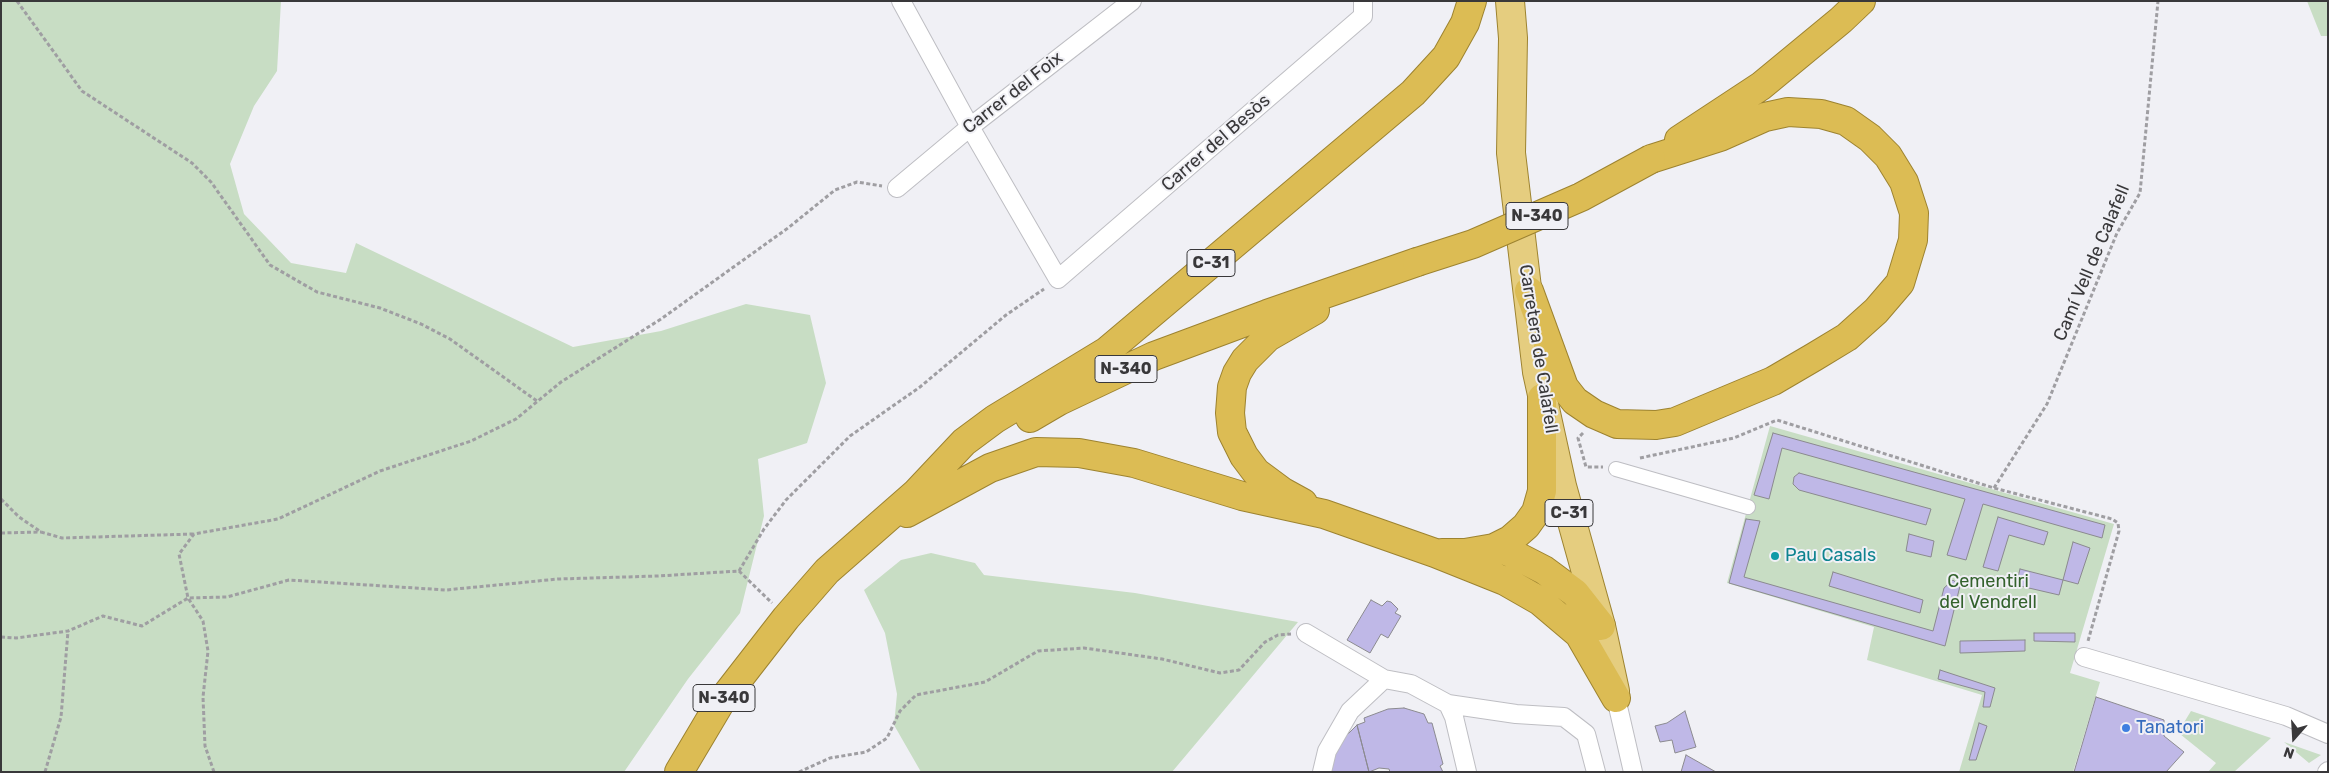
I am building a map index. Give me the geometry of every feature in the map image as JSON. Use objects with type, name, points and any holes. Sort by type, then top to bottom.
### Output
[{"type":"highway","name":"C-31","points":[[916,493],[964,442],[995,419],[1107,351],[1414,93],[1446,56],[1465,23],[1472,1]]},
{"type":"highway","name":"N-340","points":[[679,772],[720,703],[786,618],[827,571],[916,493],[992,440],[1059,401],[1154,356],[1473,244],[1581,197],[1651,159],[1761,86],[1841,20],[1860,1]]},
{"type":"highway","points":[[1529,291],[1564,387],[1575,401],[1594,414],[1618,424],[1656,425],[1675,422],[1773,382],[1847,337],[1876,311],[1900,283],[1914,240],[1914,213],[1904,182],[1888,156],[1870,138],[1846,121],[1821,114],[1788,112],[1764,117],[1720,137],[1651,159]]},
{"type":"highway","points":[[1324,514],[1276,487],[1256,472],[1244,456],[1232,432],[1232,387],[1237,373],[1245,360],[1268,337],[1303,318],[1355,284]]},
{"type":"highway","points":[[1435,553],[1465,553],[1494,548],[1510,540],[1526,526],[1536,512],[1542,491],[1542,398]]},
{"type":"highway","points":[[874,529],[990,468],[1036,452],[1079,452],[1108,456],[1242,496],[1324,514],[1435,553],[1505,581],[1540,601],[1579,634],[1616,698]]},
{"type":"highway","points":[[1494,548],[1509,552],[1544,570],[1575,593],[1601,626]]},
{"type":"main road","name":"Carretera de Calafell","points":[[1510,1],[1513,38],[1511,153],[1542,398],[1562,486],[1601,626],[1616,698]]},
{"type":"main road","name":"Carretera de Calafell","points":[[1513,38],[1524,1]]},
{"type":"street","points":[[900,1],[1058,280]]},
{"type":"street","name":"Carrer del Foix","points":[[897,188],[970,126],[1132,1]]},
{"type":"street","name":"Carrer del Besòs","points":[[1058,280],[1363,16],[1363,1]]},
{"type":"street","points":[[1616,469],[1748,507]]},
{"type":"street","points":[[1306,633],[1384,679],[1412,684],[1448,704],[1516,714],[1564,717],[1586,734],[1596,772]]},
{"type":"street","points":[[2084,657],[2286,716],[2328,734]]},
{"type":"street","points":[[1322,772],[1327,752],[1350,710],[1384,679]]},
{"type":"street","name":"Carretera de Calafell","points":[[1616,698],[1633,772]]},
{"type":"street","points":[[1448,704],[1454,717],[1467,772]]},
{"type":"path","points":[[17,1],[82,91],[192,163],[211,182],[270,265],[317,292],[380,308],[421,324],[450,339],[538,401]]},
{"type":"path","name":"Camí Vell de Calafell","points":[[1994,488],[2047,404],[2117,233],[2140,193],[2158,1]]},
{"type":"path","points":[[1,533],[41,532],[62,538],[194,534],[278,519],[380,471],[471,441],[516,420],[561,382],[669,313],[788,228],[835,190],[857,182],[897,188]]},
{"type":"path","points":[[739,570],[764,528],[786,500],[850,436],[920,387],[1006,315],[1058,280]]},
{"type":"path","points":[[1594,414],[1588,428],[1578,438],[1586,467],[1596,466],[1616,469]]},
{"type":"path","points":[[1631,458],[1639,459],[1734,438],[1777,420],[1994,488],[2112,519],[2118,523],[2118,532],[2084,657]]},
{"type":"path","points":[[1596,466],[1603,463]]},
{"type":"path","points":[[1,499],[20,517],[41,532]]},
{"type":"path","points":[[194,534],[179,554],[188,598],[203,621],[208,651],[203,698],[205,746],[214,772]]},
{"type":"path","points":[[1,637],[16,638],[68,631],[104,616],[142,626],[188,598],[226,597],[289,580],[446,590],[558,579],[658,576],[739,570],[786,618]]},
{"type":"path","points":[[45,772],[61,717],[68,631]]},
{"type":"path","points":[[799,772],[830,758],[866,752],[887,738],[900,711],[916,695],[985,682],[1038,651],[1084,648],[1162,659],[1220,673],[1239,670],[1265,642],[1278,635],[1306,633]]},
{"type":"green space","points":[[1,1],[281,1],[277,71],[254,106],[230,164],[244,214],[291,263],[346,273],[356,243],[573,347],[661,331],[746,304],[810,315],[826,383],[807,443],[758,459],[764,516],[740,613],[688,679],[624,772],[1,772]]},
{"type":"green space","points":[[2307,1],[2328,1],[2328,36],[2321,36]]},
{"type":"green space","name":"Cementiri del Vendrell","points":[[1770,426],[2114,524],[2070,673],[2100,682],[2073,772],[1959,772],[1982,695],[1867,660],[1874,627],[1727,583]]},
{"type":"green space","points":[[931,553],[975,563],[984,575],[1135,593],[1298,622],[1172,772],[921,772],[894,725],[897,694],[885,633],[864,590],[901,560]]},
{"type":"green space","points":[[2191,711],[2271,738],[2234,772],[2208,772],[2216,763],[2180,734],[2180,729]]},
{"type":"green space","points":[[2284,742],[2321,755],[2309,763]]},
{"type":"building","points":[[1773,433],[2105,525],[2102,538],[1983,504],[1966,560],[1947,555],[1965,499],[1782,448],[1769,499],[1754,495]]},
{"type":"building","points":[[1799,473],[1931,509],[1926,525],[1799,490],[1793,484],[1794,477]]},
{"type":"building","points":[[1998,517],[2048,532],[2044,545],[2009,535],[1998,571],[1983,567]]},
{"type":"building","points":[[1746,519],[1760,521],[1744,577],[1933,631],[1944,588],[1953,580],[1960,586],[1945,646],[1729,583]]},
{"type":"building","points":[[1909,534],[1934,541],[1931,557],[1906,551]]},
{"type":"building","points":[[2073,542],[2090,548],[2078,584],[2063,580]]},
{"type":"building","points":[[2020,569],[2063,580],[2059,595],[2016,585]]},
{"type":"building","points":[[1833,572],[1923,600],[1920,613],[1829,586]]},
{"type":"building","points":[[1371,600],[1382,606],[1387,601],[1391,602],[1398,609],[1395,613],[1401,616],[1388,638],[1381,634],[1370,653],[1347,640]]},
{"type":"building","points":[[2034,633],[2075,633],[2075,642],[2034,641]]},
{"type":"building","points":[[2025,640],[2025,651],[1960,653],[1960,641]]},
{"type":"building","points":[[1940,670],[1995,688],[1990,707],[1983,707],[1985,692],[1938,679]]},
{"type":"building","name":"Tanatori","points":[[2096,697],[2164,720],[2164,736],[2184,752],[2166,772],[2074,772]]},
{"type":"building","points":[[1404,708],[1424,714],[1428,723],[1432,723],[1443,764],[1440,766],[1443,772],[1390,772],[1389,769],[1379,768],[1369,772],[1357,725],[1365,722],[1364,718],[1388,709]]},
{"type":"building","points":[[1685,711],[1696,747],[1675,753],[1672,740],[1660,742],[1655,726],[1667,723]]},
{"type":"building","points":[[1979,723],[1987,726],[1976,760],[1969,760]]},
{"type":"building","points":[[1357,725],[1369,772],[1326,772],[1335,747]]},
{"type":"building","points":[[1686,755],[1716,772],[1681,772]]},
{"type":"place","name":"Pau Casals","points":[[1775,556]]},
{"type":"place","name":"Tanatori","points":[[2126,728]]}]
